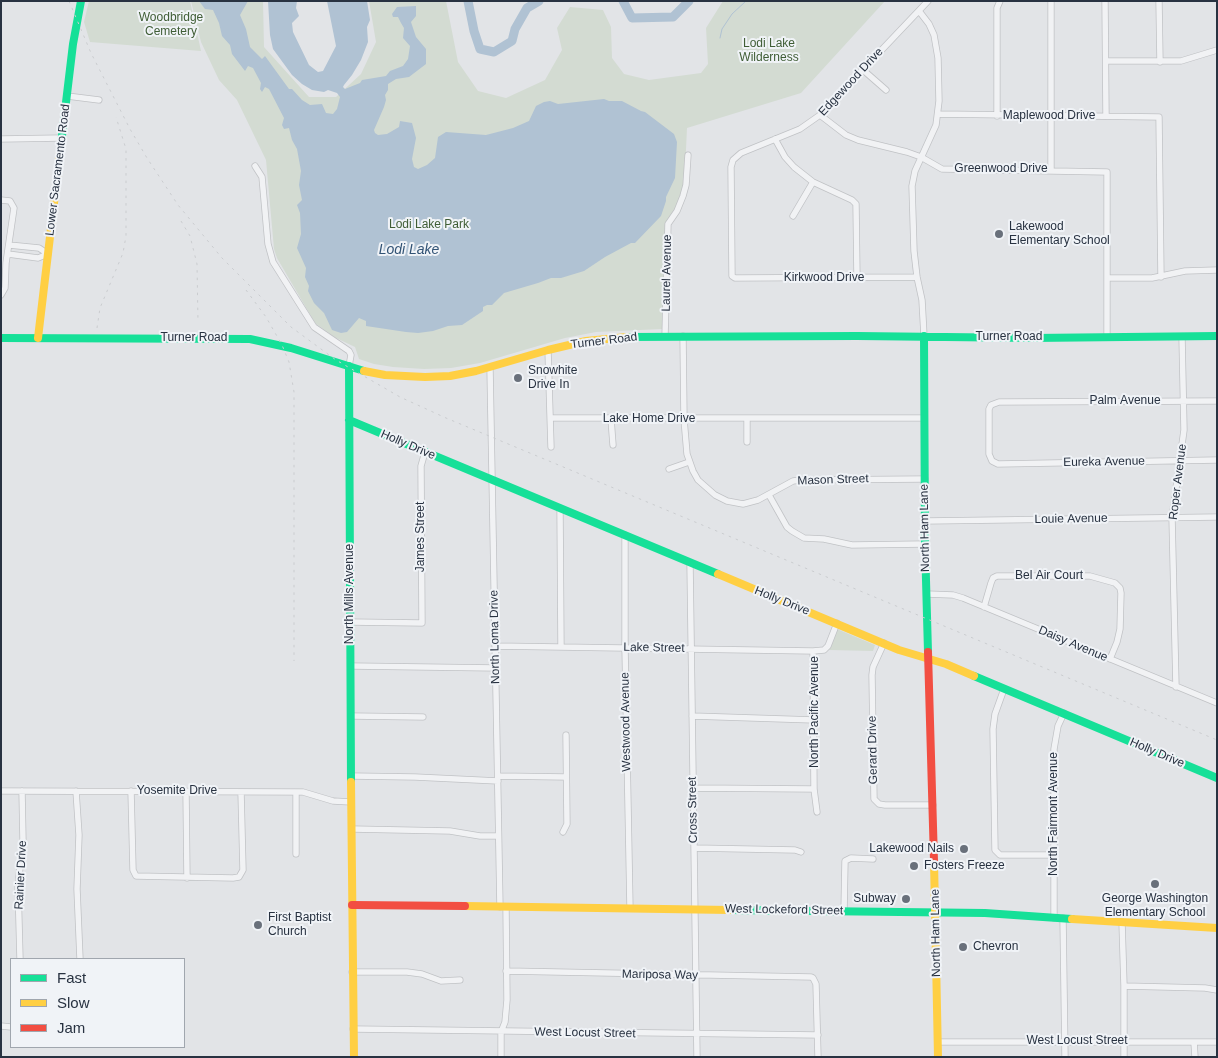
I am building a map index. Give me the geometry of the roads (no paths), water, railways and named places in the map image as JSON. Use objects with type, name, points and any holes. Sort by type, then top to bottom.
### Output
[{"type":"street","name":"Lower Sacramento Road","points":[[38,338],[67,96],[81,1]]},
{"type":"street","name":"Edgewood Drive","points":[[732,276],[731,167],[733,160],[741,153],[800,129],[820,115],[928,1]]},
{"type":"street","points":[[997,116],[997,8],[1000,1]]},
{"type":"street","points":[[1051,1],[1051,170]]},
{"type":"street","points":[[1106,1],[1106,116]]},
{"type":"street","points":[[1159,1],[1160,62]]},
{"type":"street","name":"North Ham Lane","points":[[919,11],[929,24],[937,44],[938,58],[938,114],[936,125],[921,157],[912,186],[917,276],[922,300],[924,336],[925,544],[936,912],[938,1057]]},
{"type":"street","points":[[1106,61],[1182,61],[1217,50]]},
{"type":"street","points":[[862,69],[886,90]]},
{"type":"street","points":[[67,96],[99,100]]},
{"type":"street","name":"Maplewood Drive","points":[[938,114],[1159,117],[1161,277]]},
{"type":"street","name":"Greenwood Drive","points":[[820,115],[846,135],[858,140],[907,152],[921,157],[936,167],[946,169],[1105,170],[1107,172],[1107,278]]},
{"type":"street","points":[[1,139],[62,138]]},
{"type":"street","points":[[775,140],[785,157],[813,182],[852,200],[856,204],[856,278]]},
{"type":"street","name":"Laurel Avenue","points":[[665,336],[668,224],[677,211],[683,196],[686,185],[688,155]]},
{"type":"street","name":"North Mills Avenue","points":[[255,166],[263,181],[268,244],[273,262],[314,327],[349,351],[351,355],[349,366],[349,420],[354,1057]]},
{"type":"street","points":[[793,216],[813,182]]},
{"type":"street","points":[[1,200],[10,200],[14,208],[5,288],[1,295]]},
{"type":"street","points":[[9,245],[39,248],[48,254]]},
{"type":"street","points":[[8,254],[38,258],[48,254]]},
{"type":"street","points":[[1107,336],[1107,278],[1161,277],[1185,271],[1217,270]]},
{"type":"street","name":"Kirkwood Drive","points":[[732,276],[735,278],[917,276]]},
{"type":"street","name":"Turner Road","points":[[1,338],[250,339],[282,345],[378,374],[425,377],[459,374],[490,368],[548,350],[599,339],[665,336],[1217,336]]},
{"type":"street","points":[[683,336],[684,419]]},
{"type":"street","name":"Roper Avenue","points":[[1176,687],[1172,517],[1184,430],[1182,336]]},
{"type":"street","points":[[548,350],[551,447]]},
{"type":"street","name":"North Loma Drive","points":[[490,368],[498,836],[507,1009],[501,1032],[501,1057]]},
{"type":"street","name":"Palm Avenue","points":[[992,461],[989,454],[989,410],[991,405],[999,402],[1217,401]]},
{"type":"street","name":"Lake Home Drive","points":[[551,418],[924,418]]},
{"type":"street","points":[[611,418],[613,445]]},
{"type":"street","name":"Mason Street","points":[[684,419],[689,462],[698,480],[727,501],[736,503],[752,502],[769,495],[793,481],[801,480],[924,479]]},
{"type":"street","points":[[747,419],[747,442]]},
{"type":"street","name":"Holly Drive","points":[[349,420],[899,650],[929,658],[1217,778]]},
{"type":"street","name":"James Street","points":[[350,622],[422,623],[421,466],[425,452]]},
{"type":"street","name":"Eureka Avenue","points":[[992,461],[998,464],[1217,460]]},
{"type":"street","points":[[669,469],[689,462]]},
{"type":"street","points":[[769,495],[787,527],[804,538],[824,539],[852,545],[925,544]]},
{"type":"street","points":[[560,508],[561,647]]},
{"type":"street","name":"Louie Avenue","points":[[926,522],[1217,517]]},
{"type":"street","name":"Westwood Avenue","points":[[625,535],[625,648],[630,908]]},
{"type":"street","name":"Cross Street","points":[[690,563],[697,1057]]},
{"type":"street","name":"Bel Air Court","points":[[984,607],[993,578],[997,576],[1090,576],[1115,583],[1120,588],[1121,593],[1120,629],[1110,659]]},
{"type":"street","name":"Daisy Avenue","points":[[927,594],[954,595],[1217,703]]},
{"type":"street","name":"North Pacific Avenue","points":[[817,812],[814,789],[813,651],[824,650],[828,646],[837,623]]},
{"type":"street","name":"Gerard Drive","points":[[884,643],[875,659],[872,675],[874,799],[879,804],[885,805],[933,805]]},
{"type":"street","name":"Lake Street","points":[[495,646],[813,651]]},
{"type":"street","points":[[351,666],[496,668]]},
{"type":"street","points":[[1004,689],[995,714],[993,729],[995,850],[1000,855],[1054,855]]},
{"type":"street","name":"North Fairmont Avenue","points":[[1054,918],[1054,749],[1058,726],[1064,713]]},
{"type":"street","points":[[351,716],[423,717]]},
{"type":"street","points":[[692,716],[814,720]]},
{"type":"street","points":[[563,832],[567,824],[566,735]]},
{"type":"street","points":[[351,776],[498,779],[566,777]]},
{"type":"street","points":[[693,788],[814,789]]},
{"type":"street","name":"Yosemite Drive","points":[[1,791],[296,792],[313,793],[333,801],[352,802]]},
{"type":"street","name":"Rainier Drive","points":[[20,958],[18,885],[23,841],[22,791]]},
{"type":"street","points":[[76,791],[79,835],[77,889],[80,958]]},
{"type":"street","points":[[131,791],[133,872],[141,878],[236,878],[241,874],[243,870],[241,792]]},
{"type":"street","points":[[186,791],[187,878]]},
{"type":"street","points":[[296,792],[296,854]]},
{"type":"street","points":[[352,829],[450,831],[480,836],[498,836]]},
{"type":"street","points":[[694,848],[795,850],[801,852]]},
{"type":"street","points":[[844,912],[845,861],[851,858],[873,859]]},
{"type":"street","name":"West Lockeford Street","points":[[352,905],[936,912],[1217,928]]},
{"type":"street","points":[[1062,918],[1065,1057]]},
{"type":"street","points":[[1122,922],[1124,1057]]},
{"type":"street","name":"Mariposa Way","points":[[506,971],[813,978],[816,984],[818,1035]]},
{"type":"street","points":[[352,972],[407,972],[422,974],[442,981],[460,980]]},
{"type":"street","points":[[1124,986],[1217,990]]},
{"type":"street","name":"West Locust Street","points":[[353,1029],[818,1035]]},
{"type":"street","points":[[818,1035],[818,1057]]},
{"type":"street","name":"West Locust Street","points":[[938,1042],[1217,1042]]},
{"type":"street","points":[[1194,1042],[1195,1057]]},
{"type":"water","name":"Lodi Lake","points":[[199,1],[248,1],[240,15],[246,29],[250,47],[262,59],[265,56],[289,89],[292,89],[302,100],[310,105],[322,104],[326,113],[333,114],[337,109],[340,97],[337,93],[328,90],[324,92],[312,90],[302,84],[292,75],[273,49],[270,35],[268,1],[297,1],[296,8],[299,16],[292,23],[293,32],[309,65],[318,72],[323,71],[336,46],[327,1],[367,1],[370,20],[367,27],[368,42],[361,60],[343,87],[345,89],[360,83],[362,80],[386,76],[390,71],[403,66],[408,59],[410,46],[403,38],[404,28],[398,17],[393,17],[392,14],[397,7],[416,6],[416,16],[411,22],[416,37],[426,49],[426,64],[409,77],[396,79],[388,84],[384,107],[374,130],[378,135],[387,134],[399,127],[400,121],[412,123],[416,138],[412,159],[414,167],[418,169],[427,165],[435,158],[438,137],[446,132],[486,135],[513,128],[529,121],[536,106],[544,102],[550,101],[558,104],[604,99],[622,101],[645,112],[674,134],[677,142],[675,178],[666,197],[661,216],[635,243],[631,243],[605,257],[584,271],[561,278],[551,278],[504,293],[492,305],[483,307],[483,311],[462,325],[448,326],[418,333],[366,326],[366,321],[359,318],[347,332],[341,333],[332,330],[324,313],[314,303],[308,291],[309,286],[305,277],[306,268],[297,248],[301,234],[300,213],[297,205],[302,200],[299,185],[301,171],[297,149],[289,128],[284,129],[282,125],[284,118],[269,89],[265,87],[262,92],[260,89],[261,83],[253,68],[248,66],[245,71],[232,54],[230,45],[222,36],[213,10],[205,9]]},
{"type":"waterway","points":[[468,1],[480,49],[494,52],[512,41],[515,29],[527,8],[539,1]]},
{"type":"waterway","points":[[623,1],[632,18],[673,17],[689,1]]},
{"type":"waterway","points":[[720,38],[722,29],[732,14],[746,1]]},
{"type":"railway","points":[[69,1],[91,53],[130,129],[178,205],[222,258],[291,327],[336,360],[400,397],[446,418],[1217,740]]},
{"type":"railway","points":[[97,328],[100,308],[123,253],[126,236],[126,149],[116,117]]},
{"type":"railway","points":[[181,221],[190,236],[197,264],[198,322]]},
{"type":"railway","points":[[246,290],[266,317],[282,345],[289,362],[294,392],[294,661]]},
{"type":"place","name":"Lakewood Elementary School","points":[[999,234]]},
{"type":"place","name":"Snowhite Drive In","points":[[518,378]]},
{"type":"place","name":"Lakewood Nails","points":[[964,849]]},
{"type":"place","name":"Fosters Freeze","points":[[914,866]]},
{"type":"place","name":"George Washington Elementary School","points":[[1155,884]]},
{"type":"place","name":"Subway","points":[[906,899]]},
{"type":"place","name":"First Baptist Church","points":[[258,925]]},
{"type":"place","name":"Chevron","points":[[963,947]]},
{"type":"park label","name":"Woodbridge Cemetery","points":[[171,25]]},
{"type":"park label","name":"Lodi Lake Wilderness","points":[[769,51]]},
{"type":"park label","name":"Lodi Lake Park","points":[[429,225]]}]
